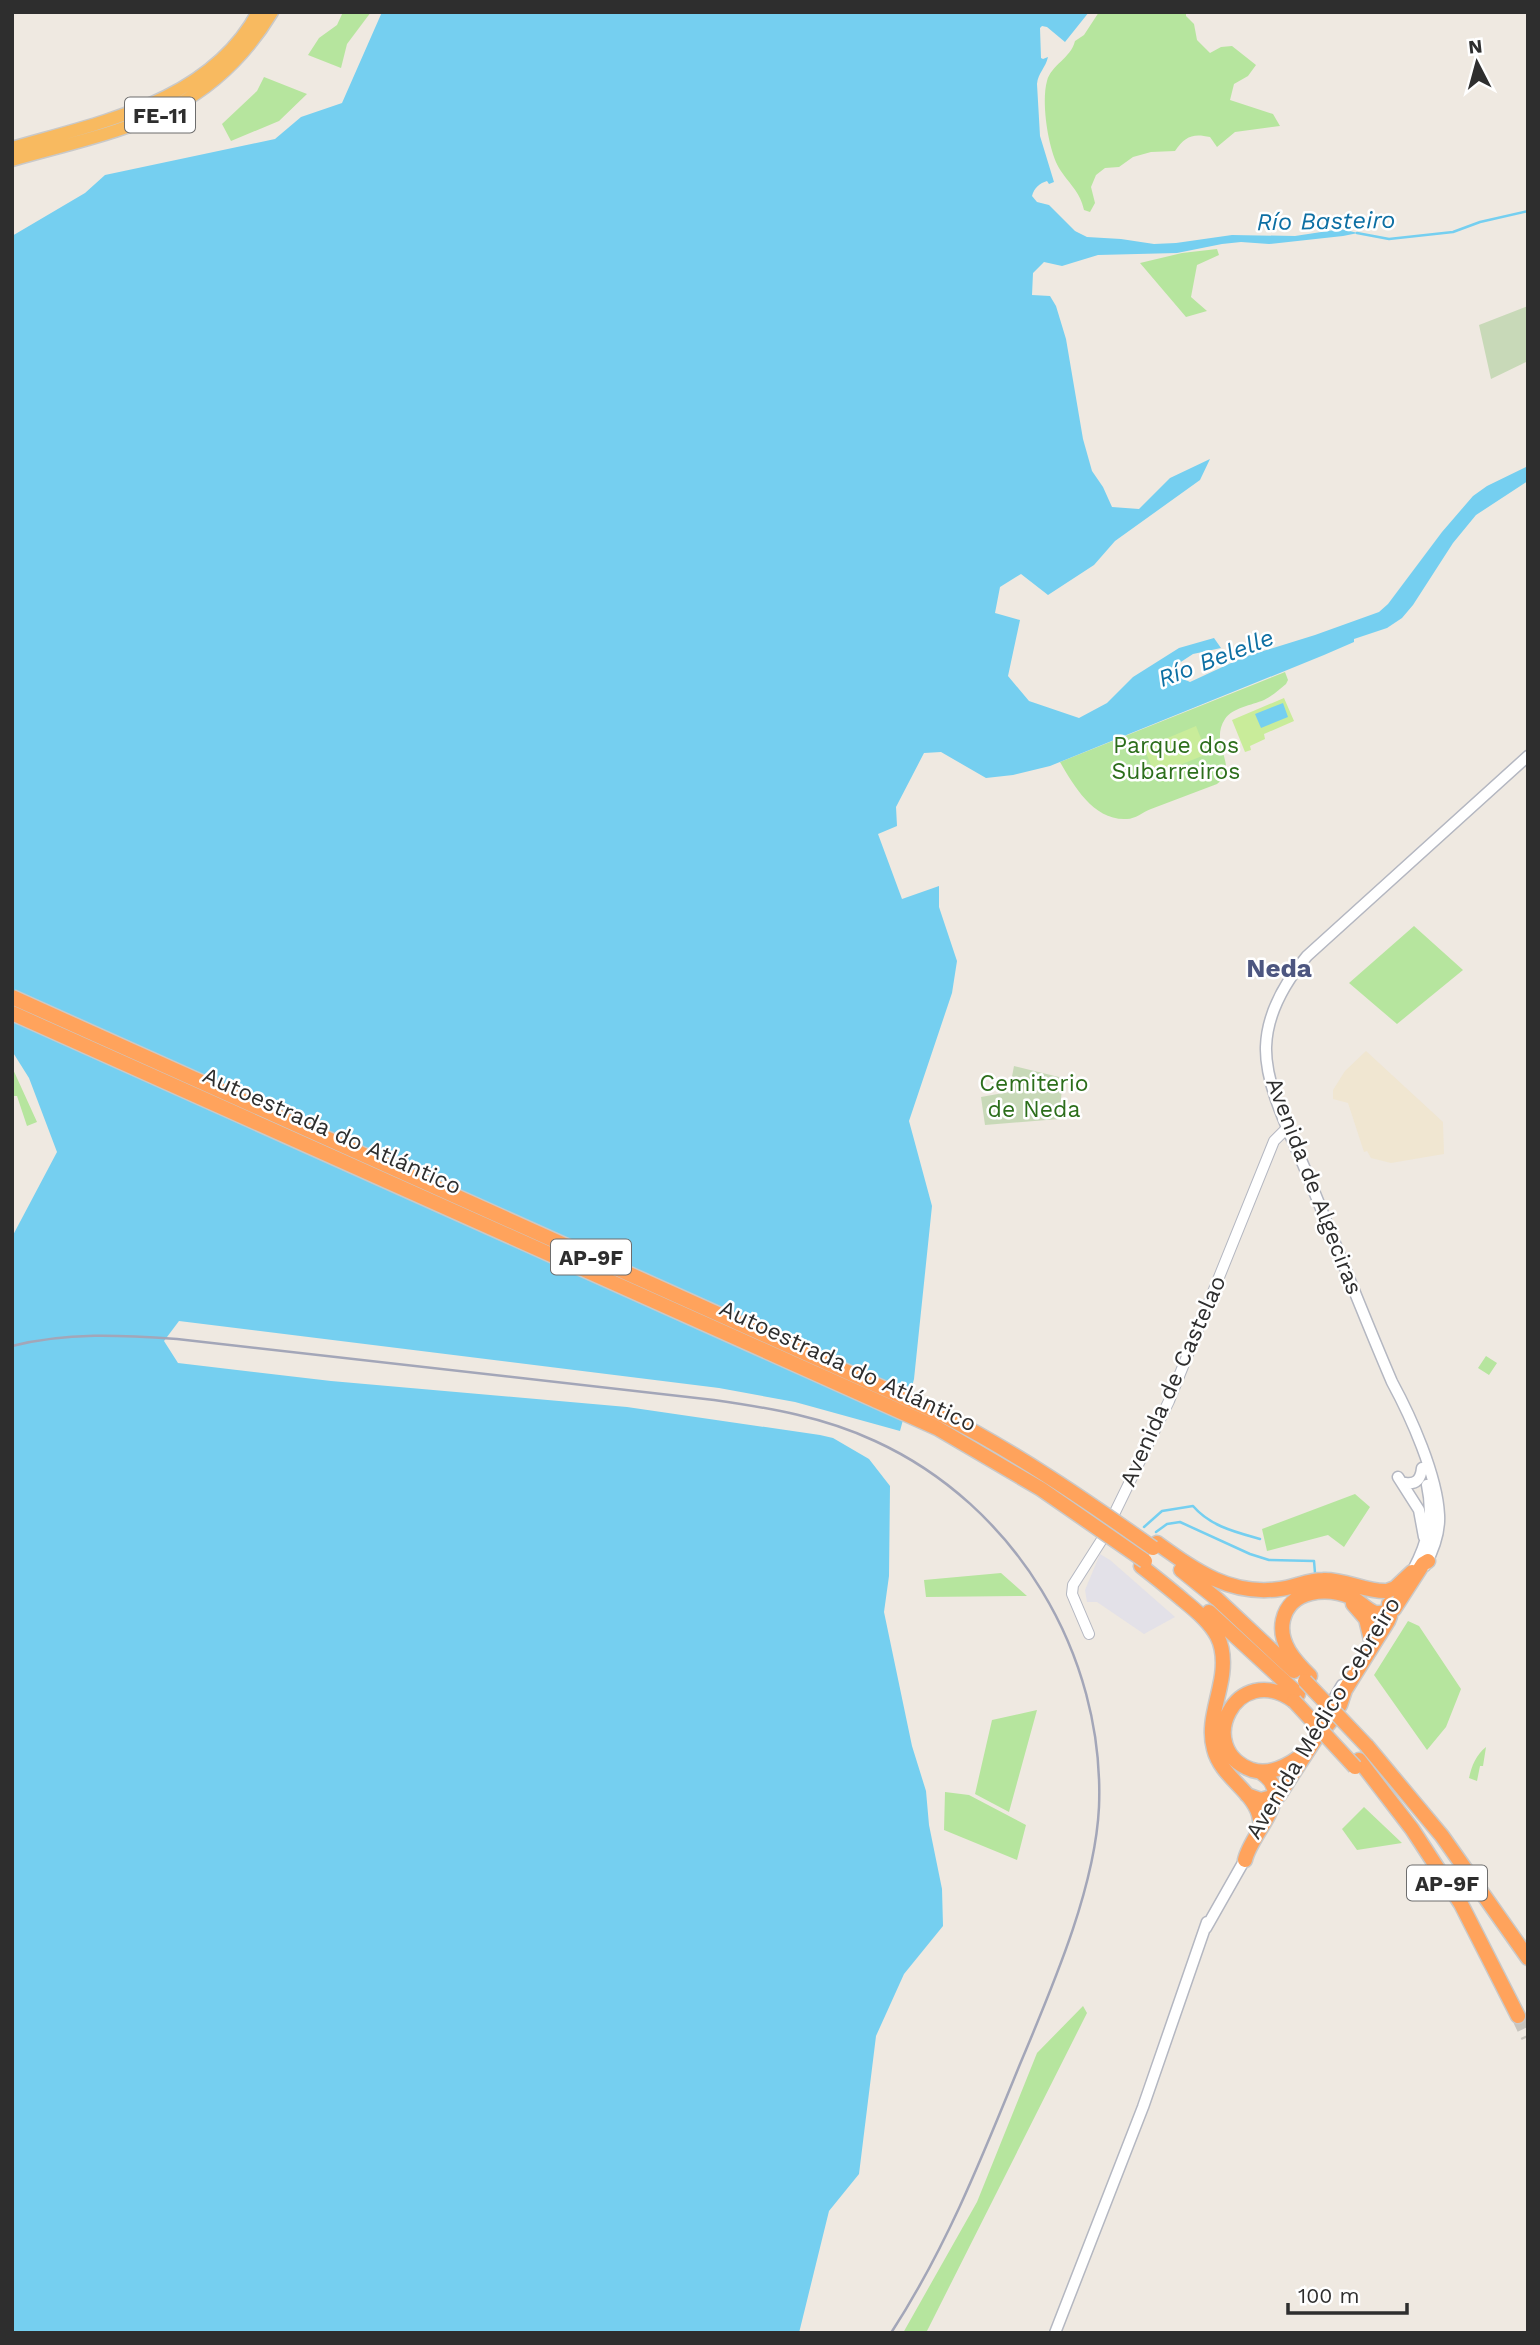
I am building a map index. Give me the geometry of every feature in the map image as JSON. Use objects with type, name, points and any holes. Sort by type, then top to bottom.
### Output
[{"type":"highway","name":"FE-11","points":[[12,148],[133,112],[162,100],[205,73],[239,41],[258,12]]},
{"type":"highway","name":"FE-11","points":[[12,160],[141,123],[170,110],[213,82],[248,48],[272,12]]},
{"type":"highway","points":[[12,990],[150,1058]]},
{"type":"highway","name":"Autoestrada do Atlántico","points":[[12,997],[980,1434],[1075,1492],[1155,1546],[1217,1599],[1302,1688]]},
{"type":"highway","name":"Autoestrada do Atlántico","points":[[12,1013],[937,1428],[1041,1489],[1210,1612],[1368,1743],[1442,1836],[1528,1958]]},
{"type":"highway","points":[[12,1019],[221,1106]]},
{"type":"highway","points":[[1155,1546],[1199,1573],[1237,1588],[1282,1588],[1323,1580],[1380,1591],[1395,1588],[1412,1572]]},
{"type":"highway","points":[[1245,1860],[1248,1848],[1274,1805],[1275,1797],[1271,1781],[1260,1772],[1239,1763],[1230,1753],[1224,1730],[1231,1708],[1240,1697],[1253,1691],[1268,1689],[1287,1695],[1302,1688],[1283,1637],[1283,1620],[1289,1606],[1312,1591],[1338,1592],[1381,1614],[1398,1604],[1423,1564],[1428,1561]]},
{"type":"highway","points":[[1143,1564],[1207,1619],[1217,1633],[1223,1647],[1224,1663],[1213,1716],[1214,1750],[1220,1765],[1258,1809],[1260,1820]]},
{"type":"highway","points":[[1340,1705],[1345,1689],[1388,1621],[1390,1611],[1387,1600],[1367,1588]]},
{"type":"highway","points":[[1338,1592],[1366,1619],[1377,1639]]},
{"type":"highway","name":"AP-9F","points":[[1302,1688],[1461,1904],[1518,2016]]},
{"type":"highway","points":[[1246,1794],[1261,1800],[1275,1797],[1330,1722]]},
{"type":"highway","points":[[1260,1772],[1284,1767],[1298,1758]]},
{"type":"main road","name":"Avenida de Algeciras","points":[[1429,1508],[1434,1486],[1424,1456],[1288,1127],[1270,1077],[1266,1057],[1268,1032],[1271,1016],[1283,989],[1307,956],[1351,912],[1528,756]]},
{"type":"main road","name":"Avenida de Algeciras","points":[[1392,1382],[1399,1409],[1424,1473]]},
{"type":"main road","points":[[1424,1473],[1416,1482],[1405,1483],[1398,1477],[1429,1508]]},
{"type":"main road","points":[[1377,1639],[1428,1561],[1427,1555],[1433,1538],[1424,1473]]},
{"type":"main road","name":"Avenida Médico Cebreiro","points":[[1206,1928],[1377,1639],[1425,1545],[1429,1508]]},
{"type":"main road","name":"Avenida Médico Cebreiro","points":[[1055,2333],[1143,2107],[1217,1895],[1298,1758],[1377,1639]]},
{"type":"street","name":"Avenida de Castelao","points":[[1089,1634],[1072,1594],[1073,1585],[1101,1541],[1169,1401],[1274,1141],[1288,1127]]},
{"type":"shaded area","points":[[1366,1051],[1443,1122],[1444,1154],[1391,1163],[1371,1158],[1367,1151],[1364,1152],[1348,1103],[1333,1099],[1333,1090],[1345,1071]]},
{"type":"shaded area","points":[[1100,1554],[1175,1617],[1144,1634],[1097,1602],[1087,1602],[1085,1590]]},
{"type":"green space","points":[[343,12],[371,12],[347,44],[341,68],[308,55],[319,38],[337,25]]},
{"type":"green space","points":[[1099,12],[1186,12],[1186,16],[1194,24],[1197,40],[1210,53],[1221,47],[1232,46],[1256,65],[1248,76],[1234,84],[1230,100],[1273,114],[1280,126],[1235,132],[1217,147],[1210,137],[1194,136],[1182,142],[1175,151],[1151,152],[1133,157],[1119,167],[1105,168],[1096,175],[1091,187],[1095,203],[1090,212],[1084,210],[1077,192],[1055,160],[1045,113],[1045,90],[1052,70],[1070,52],[1075,41],[1084,35]]},
{"type":"green space","points":[[264,77],[307,94],[279,121],[231,141],[222,124],[257,91]]},
{"type":"green space","points":[[1217,249],[1219,255],[1197,265],[1191,297],[1207,311],[1186,317],[1140,263],[1182,253]]},
{"type":"green space","points":[[1528,306],[1528,361],[1491,379],[1479,325]]},
{"type":"green space","name":"Parque dos Subarreiros","points":[[1285,672],[1288,680],[1278,691],[1264,700],[1237,709],[1225,719],[1220,738],[1226,770],[1224,777],[1217,784],[1133,818],[1115,818],[1095,808],[1079,791],[1060,762]]},
{"type":"green space","points":[[1284,698],[1294,721],[1264,734],[1265,739],[1250,746],[1251,750],[1245,752],[1232,720]]},
{"type":"green space","points":[[1196,726],[1207,754],[1155,775],[1144,748]]},
{"type":"green space","points":[[1414,926],[1463,970],[1397,1024],[1349,983]]},
{"type":"green space","name":"Cemiterio de Neda","points":[[1014,1066],[1063,1078],[1059,1119],[985,1125],[981,1097],[1009,1092]]},
{"type":"green space","points":[[12,1067],[37,1122],[27,1126],[17,1096],[12,1096]]},
{"type":"green space","points":[[1486,1356],[1497,1363],[1489,1375],[1478,1368]]},
{"type":"green space","points":[[1355,1494],[1370,1507],[1344,1547],[1328,1535],[1267,1551],[1262,1529]]},
{"type":"green space","points":[[1001,1573],[1027,1596],[926,1597],[924,1580]]},
{"type":"green space","points":[[1408,1621],[1419,1626],[1461,1689],[1446,1727],[1427,1750],[1374,1675]]},
{"type":"green space","points":[[1037,1710],[1009,1812],[975,1794],[992,1720]]},
{"type":"green space","points":[[1486,1747],[1477,1781],[1469,1778],[1475,1761]]},
{"type":"green space","points":[[945,1792],[969,1795],[1026,1825],[1017,1860],[944,1830]]},
{"type":"green space","points":[[1364,1807],[1402,1843],[1357,1850],[1342,1829]]},
{"type":"green space","points":[[1083,2006],[1087,2013],[926,2333],[903,2333],[977,2202],[1037,2053]]},
{"type":"water","points":[[382,12],[1089,12],[1065,42],[1047,27],[1040,28],[1041,58],[1048,57],[1037,84],[1040,136],[1054,182],[1049,184],[1047,181],[1036,188],[1032,196],[1037,202],[1049,205],[1075,231],[1087,237],[1154,244],[1232,235],[1295,236],[1341,229],[1358,233],[1269,244],[1222,244],[1177,253],[1098,255],[1062,266],[1044,262],[1033,273],[1032,295],[1050,296],[1056,306],[1066,339],[1083,439],[1092,471],[1112,507],[1139,509],[1170,478],[1210,459],[1200,480],[1115,541],[1094,565],[1048,595],[1021,574],[1000,587],[995,613],[1020,620],[1008,676],[1029,701],[1079,718],[1107,703],[1133,677],[1179,648],[1214,638],[1221,648],[1193,654],[1167,671],[1190,682],[1244,657],[1379,612],[1473,496],[1528,466],[1528,481],[1476,515],[1453,543],[1413,605],[1402,618],[1387,628],[1354,639],[1354,642],[1324,655],[1050,766],[986,778],[941,752],[924,753],[896,807],[897,826],[878,834],[902,899],[939,886],[939,907],[957,961],[952,993],[909,1121],[932,1206],[914,1379],[900,1431],[795,1402],[719,1388],[179,1321],[164,1341],[178,1363],[331,1381],[627,1407],[820,1435],[833,1438],[869,1459],[890,1486],[889,1576],[884,1612],[912,1746],[926,1791],[929,1825],[942,1889],[943,1926],[904,1974],[876,2036],[859,2174],[829,2211],[799,2333],[12,2333],[12,1237],[57,1152],[29,1078],[12,1051],[12,236],[85,193],[105,175],[275,139],[301,117],[342,103]]},
{"type":"water","points":[[1283,703],[1288,717],[1261,728],[1255,714]]},
{"type":"waterway","name":"Río Basteiro","points":[[1357,233],[1389,239],[1453,232],[1480,222],[1528,211]]},
{"type":"waterway","points":[[1144,1527],[1162,1511],[1193,1506],[1215,1523],[1260,1539]]},
{"type":"waterway","points":[[1156,1532],[1167,1524],[1180,1522],[1269,1560],[1314,1561],[1315,1573]]},
{"type":"tunnel","points":[[1518,2016],[1528,2037]]},
{"type":"railway","points":[[12,1346],[74,1337],[177,1339],[714,1400],[776,1410],[856,1433],[925,1469],[970,1504],[1009,1545],[1042,1591],[1068,1641],[1086,1694],[1097,1750],[1099,1807],[1096,1839],[1080,1907],[1044,2007],[961,2204],[928,2270],[891,2333]]},
{"type":"district","name":"Neda","points":[[1279,968]]},
{"type":"water label","name":"Río Belelle","points":[[1216,658]]}]
